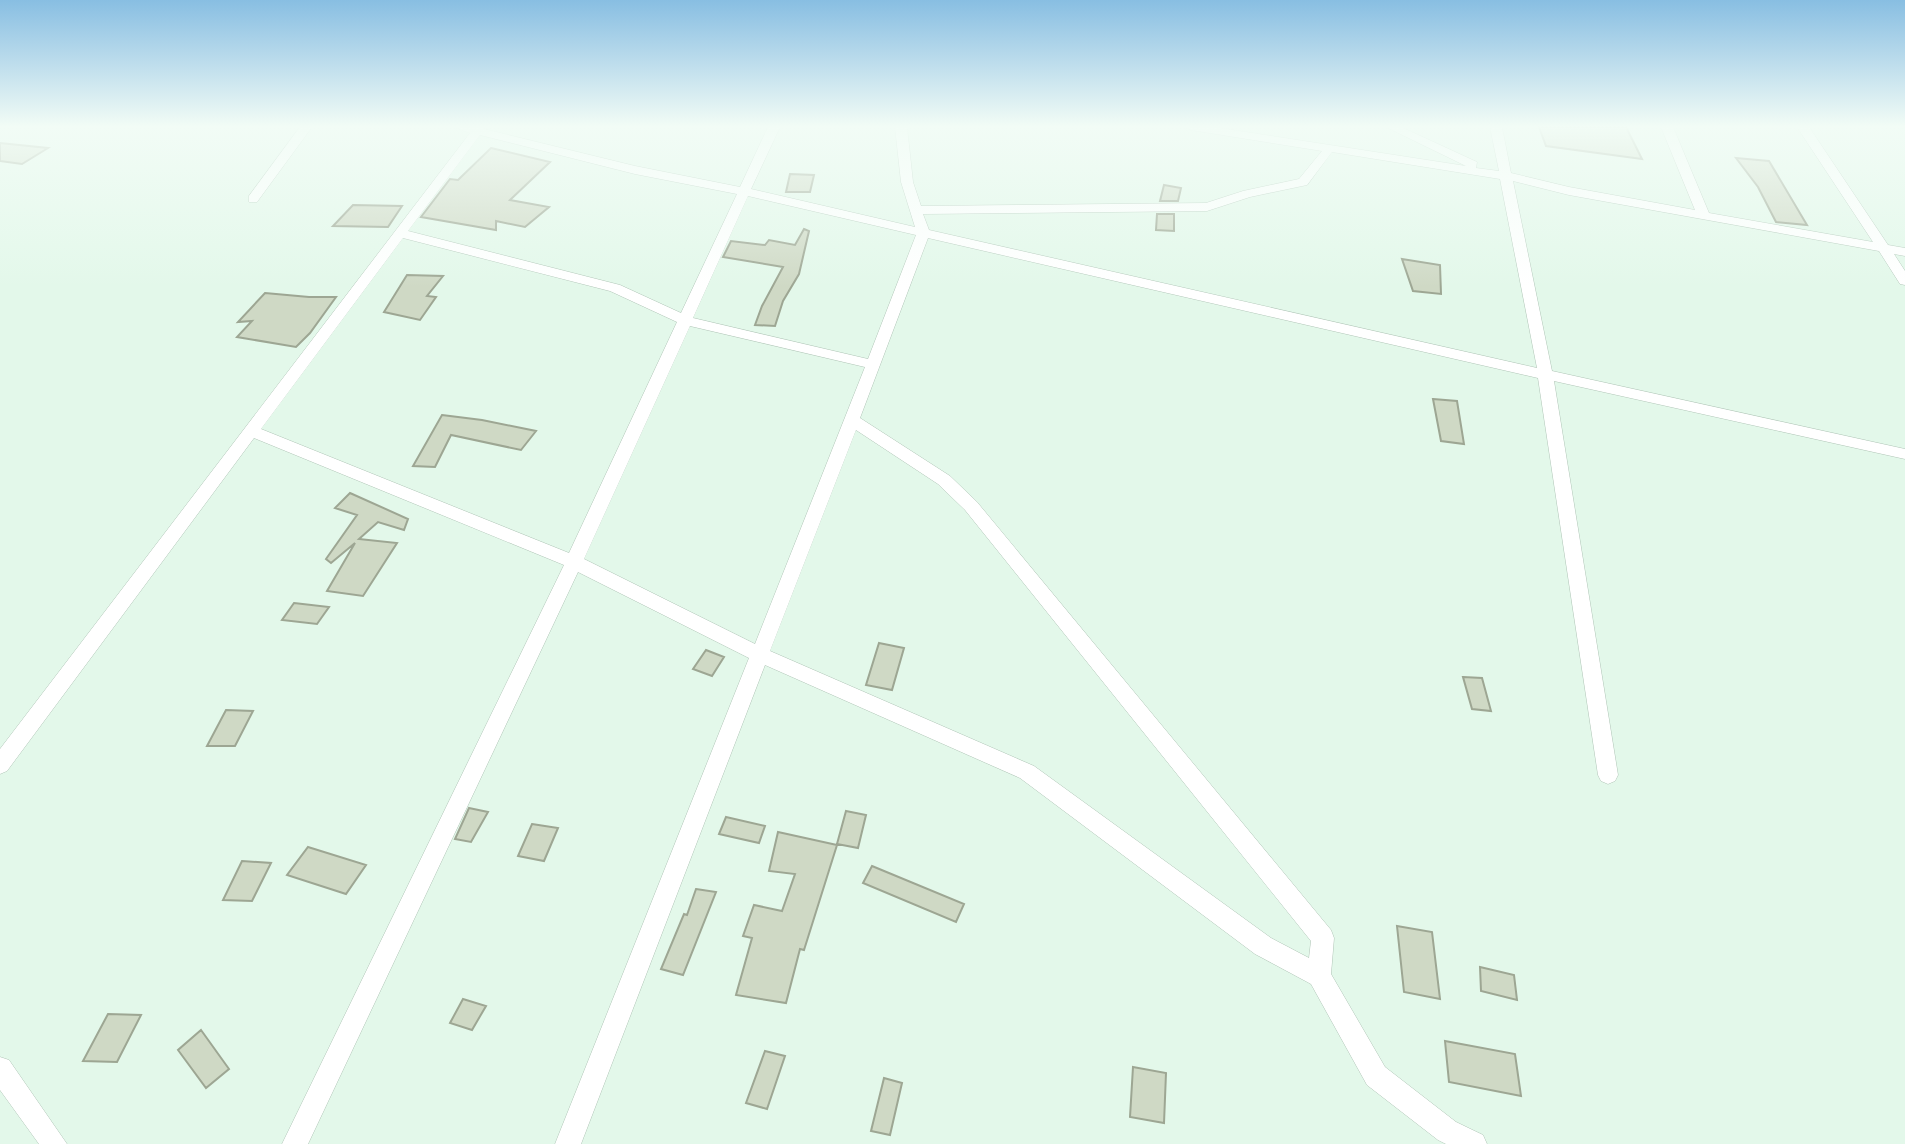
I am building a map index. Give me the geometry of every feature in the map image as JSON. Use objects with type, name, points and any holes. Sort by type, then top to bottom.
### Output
[{"type":"street","points":[[253,199],[267,180]]},
{"type":"street","points":[[0,765],[439,180]]},
{"type":"street","points":[[688,180],[1210,300],[1905,454]]},
{"type":"street","points":[[295,1144],[574,562],[748,180]]},
{"type":"street","points":[[568,1144],[758,654],[853,421],[923,233],[907,180]]},
{"type":"street","points":[[916,210],[1207,207],[1304,180]]},
{"type":"street","points":[[1500,180],[1545,373],[1608,775]]},
{"type":"street","points":[[1523,180],[1905,252]]},
{"type":"street","points":[[1689,180],[1704,216]]},
{"type":"street","points":[[1838,180],[1905,281]]},
{"type":"street","points":[[400,233],[615,288],[684,320],[874,365]]},
{"type":"street","points":[[853,421],[944,480],[971,506],[1323,938],[1319,976]]},
{"type":"street","points":[[251,431],[574,562],[758,654],[1027,772],[1263,946],[1319,976],[1376,1076],[1447,1131],[1474,1144]]},
{"type":"street","points":[[0,1069],[54,1144]]},
{"type":"building","points":[[449,180],[531,180],[510,200],[549,207],[525,227],[496,221],[496,230],[421,217]]},
{"type":"building","points":[[789,180],[813,180],[810,192],[786,192]]},
{"type":"building","points":[[1753,180],[1781,180],[1807,225],[1776,222]]},
{"type":"building","points":[[1164,185],[1181,188],[1178,201],[1160,201]]},
{"type":"building","points":[[353,205],[402,206],[388,227],[333,226]]},
{"type":"building","points":[[1157,214],[1174,214],[1174,231],[1156,230]]},
{"type":"building","points":[[804,229],[809,231],[799,274],[783,301],[775,326],[755,325],[783,267],[723,257],[731,241],[765,245],[769,240],[795,245]]},
{"type":"building","points":[[1402,259],[1440,265],[1441,294],[1413,291]]},
{"type":"building","points":[[407,275],[443,276],[427,296],[436,297],[420,320],[384,312]]},
{"type":"building","points":[[265,293],[336,297],[310,333],[296,347],[237,337],[252,321],[238,322]]},
{"type":"building","points":[[1433,399],[1457,401],[1464,444],[1441,441]]},
{"type":"building","points":[[442,415],[536,431],[521,450],[451,435],[435,467],[413,466]]},
{"type":"building","points":[[350,493],[408,519],[404,530],[378,522],[359,539],[397,543],[363,596],[327,591],[355,543],[331,563],[326,559],[357,515],[335,508]]},
{"type":"building","points":[[294,603],[329,607],[317,624],[282,620]]},
{"type":"building","points":[[879,643],[904,648],[892,690],[866,685]]},
{"type":"building","points":[[706,650],[724,657],[712,676],[693,669]]},
{"type":"building","points":[[1463,677],[1482,678],[1491,711],[1472,709]]},
{"type":"building","points":[[226,710],[253,711],[235,746],[207,746]]},
{"type":"building","points":[[469,808],[488,812],[471,842],[455,839]]},
{"type":"building","points":[[846,811],[866,815],[858,848],[837,844]]},
{"type":"building","points":[[726,817],[765,826],[759,843],[719,834]]},
{"type":"building","points":[[532,824],[558,828],[544,861],[518,856]]},
{"type":"building","points":[[778,832],[837,845],[804,950],[800,949],[786,1003],[736,995],[752,938],[743,936],[754,905],[782,911],[795,874],[769,871]]},
{"type":"building","points":[[308,847],[366,865],[346,894],[287,875]]},
{"type":"building","points":[[242,861],[271,863],[252,901],[223,900]]},
{"type":"building","points":[[872,866],[964,904],[956,922],[863,883]]},
{"type":"building","points":[[696,889],[716,892],[683,975],[661,969],[684,914],[687,915]]},
{"type":"building","points":[[1397,926],[1432,932],[1440,999],[1404,992]]},
{"type":"building","points":[[1480,967],[1514,975],[1517,1000],[1481,991]]},
{"type":"building","points":[[463,999],[486,1006],[472,1030],[450,1023]]},
{"type":"building","points":[[108,1014],[141,1015],[117,1062],[83,1061]]},
{"type":"building","points":[[201,1030],[229,1069],[206,1088],[178,1050]]},
{"type":"building","points":[[1445,1041],[1515,1054],[1521,1096],[1449,1082]]},
{"type":"building","points":[[765,1051],[785,1056],[767,1109],[746,1103]]},
{"type":"building","points":[[1133,1067],[1166,1073],[1164,1123],[1130,1117]]},
{"type":"building","points":[[884,1078],[902,1083],[890,1135],[871,1131]]}]
